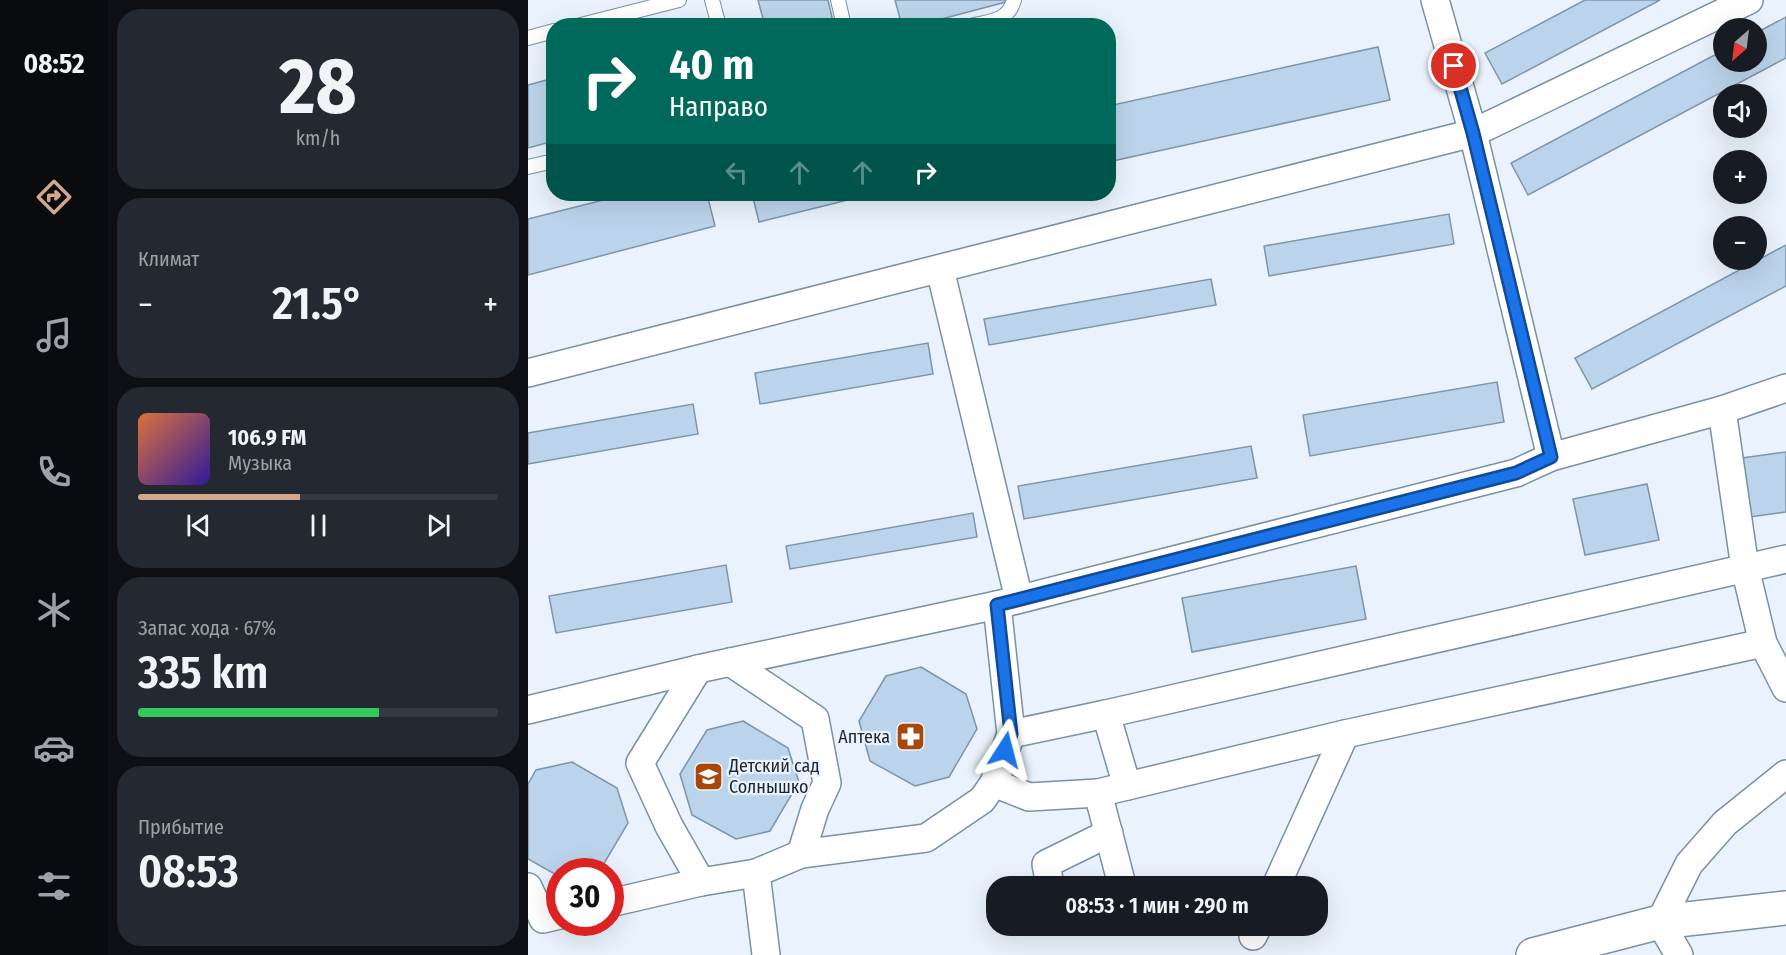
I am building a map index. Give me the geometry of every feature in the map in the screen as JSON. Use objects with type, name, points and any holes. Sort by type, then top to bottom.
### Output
[{"type":"main road","points":[[1533,955],[1660,922],[1786,908]]},
{"type":"street","points":[[1436,0],[1473,133],[1551,457]]},
{"type":"street","points":[[528,372],[1473,133],[1749,0]]},
{"type":"street","points":[[624,900],[701,882],[756,873],[801,854],[926,838],[982,800],[994,783],[1011,734],[1008,602],[940,269]]},
{"type":"street","points":[[528,710],[698,669],[1008,602],[1516,473],[1551,457],[1722,410],[1786,388]]},
{"type":"street","points":[[1722,410],[1745,568],[1763,644],[1786,688]]},
{"type":"street","points":[[1011,734],[1786,559]]},
{"type":"street","points":[[994,783],[1029,797],[1098,793],[1345,734],[1763,644]]},
{"type":"street","points":[[730,662],[815,719],[827,783],[815,809],[801,854]]},
{"type":"street","points":[[698,669],[640,763],[669,826],[701,882]]},
{"type":"street","points":[[1106,714],[1127,786]]},
{"type":"street","points":[[1281,876],[1345,734]]},
{"type":"street","points":[[1679,955],[1660,922],[1689,864],[1725,823],[1786,774]]},
{"type":"street","points":[[1098,793],[1120,876]]},
{"type":"street","points":[[1048,876],[1046,864],[1109,833]]},
{"type":"street","points":[[756,873],[766,955]]},
{"type":"street","points":[[528,887],[543,919]]},
{"type":"lane","points":[[608,18],[679,0]]},
{"type":"lane","points":[[712,0],[717,18]]},
{"type":"lane","points":[[838,0],[842,18]]},
{"type":"lane","points":[[1000,18],[1011,8],[1014,0]]},
{"type":"lane","points":[[528,38],[546,34]]},
{"type":"lane","points":[[528,167],[546,163]]},
{"type":"building","points":[[758,0],[828,0],[832,18],[763,18]]},
{"type":"building","points":[[895,0],[1005,0],[1006,2],[945,18],[900,18]]},
{"type":"building","points":[[1585,0],[1660,0],[1502,84],[1485,53]]},
{"type":"building","points":[[1786,17],[1786,58],[1767,68],[1767,27]]},
{"type":"building","points":[[1378,47],[1390,100],[1116,160],[1116,104]]},
{"type":"building","points":[[1713,56],[1713,72],[1760,72],[1737,84],[1713,84],[1713,97],[1528,195],[1511,163]]},
{"type":"building","points":[[546,80],[546,143],[528,148],[528,85]]},
{"type":"building","points":[[599,201],[709,201],[715,226],[528,275],[528,219]]},
{"type":"building","points":[[754,201],[844,201],[759,222]]},
{"type":"building","points":[[1449,214],[1454,244],[1269,276],[1264,246]]},
{"type":"building","points":[[1786,245],[1786,286],[1592,389],[1575,358],[1739,270],[1767,270],[1767,255]]},
{"type":"building","points":[[1211,279],[1216,305],[989,345],[984,319]]},
{"type":"building","points":[[928,343],[933,374],[760,404],[755,373]]},
{"type":"building","points":[[1497,382],[1504,422],[1310,456],[1303,415]]},
{"type":"building","points":[[693,404],[698,434],[528,464],[528,433]]},
{"type":"building","points":[[1251,446],[1257,478],[1024,519],[1018,486]]},
{"type":"building","points":[[1786,452],[1786,512],[1743,518],[1735,459]]},
{"type":"building","points":[[1647,484],[1659,540],[1585,555],[1573,499]]},
{"type":"building","points":[[973,513],[977,537],[790,569],[786,546]]},
{"type":"building","points":[[726,565],[732,602],[556,633],[549,596]]},
{"type":"building","points":[[1356,566],[1366,619],[1192,652],[1182,598]]},
{"type":"building","points":[[921,667],[966,694],[977,729],[949,777],[915,786],[870,761],[859,721],[886,676]]},
{"type":"building","points":[[743,721],[788,748],[799,782],[770,831],[736,839],[692,815],[680,774],[707,730]]},
{"type":"building","points":[[572,762],[617,788],[628,823],[607,858],[546,858],[546,869],[528,859],[528,784],[536,770]]},
{"type":"place","name":"Аптека","points":[[911,737]]},
{"type":"place","name":"Детский сад Солнышко","points":[[708,776]]},
{"type":"route","points":[[1005,750],[1011,734],[997,605],[1516,473],[1551,457],[1473,133],[1454,66]]}]
